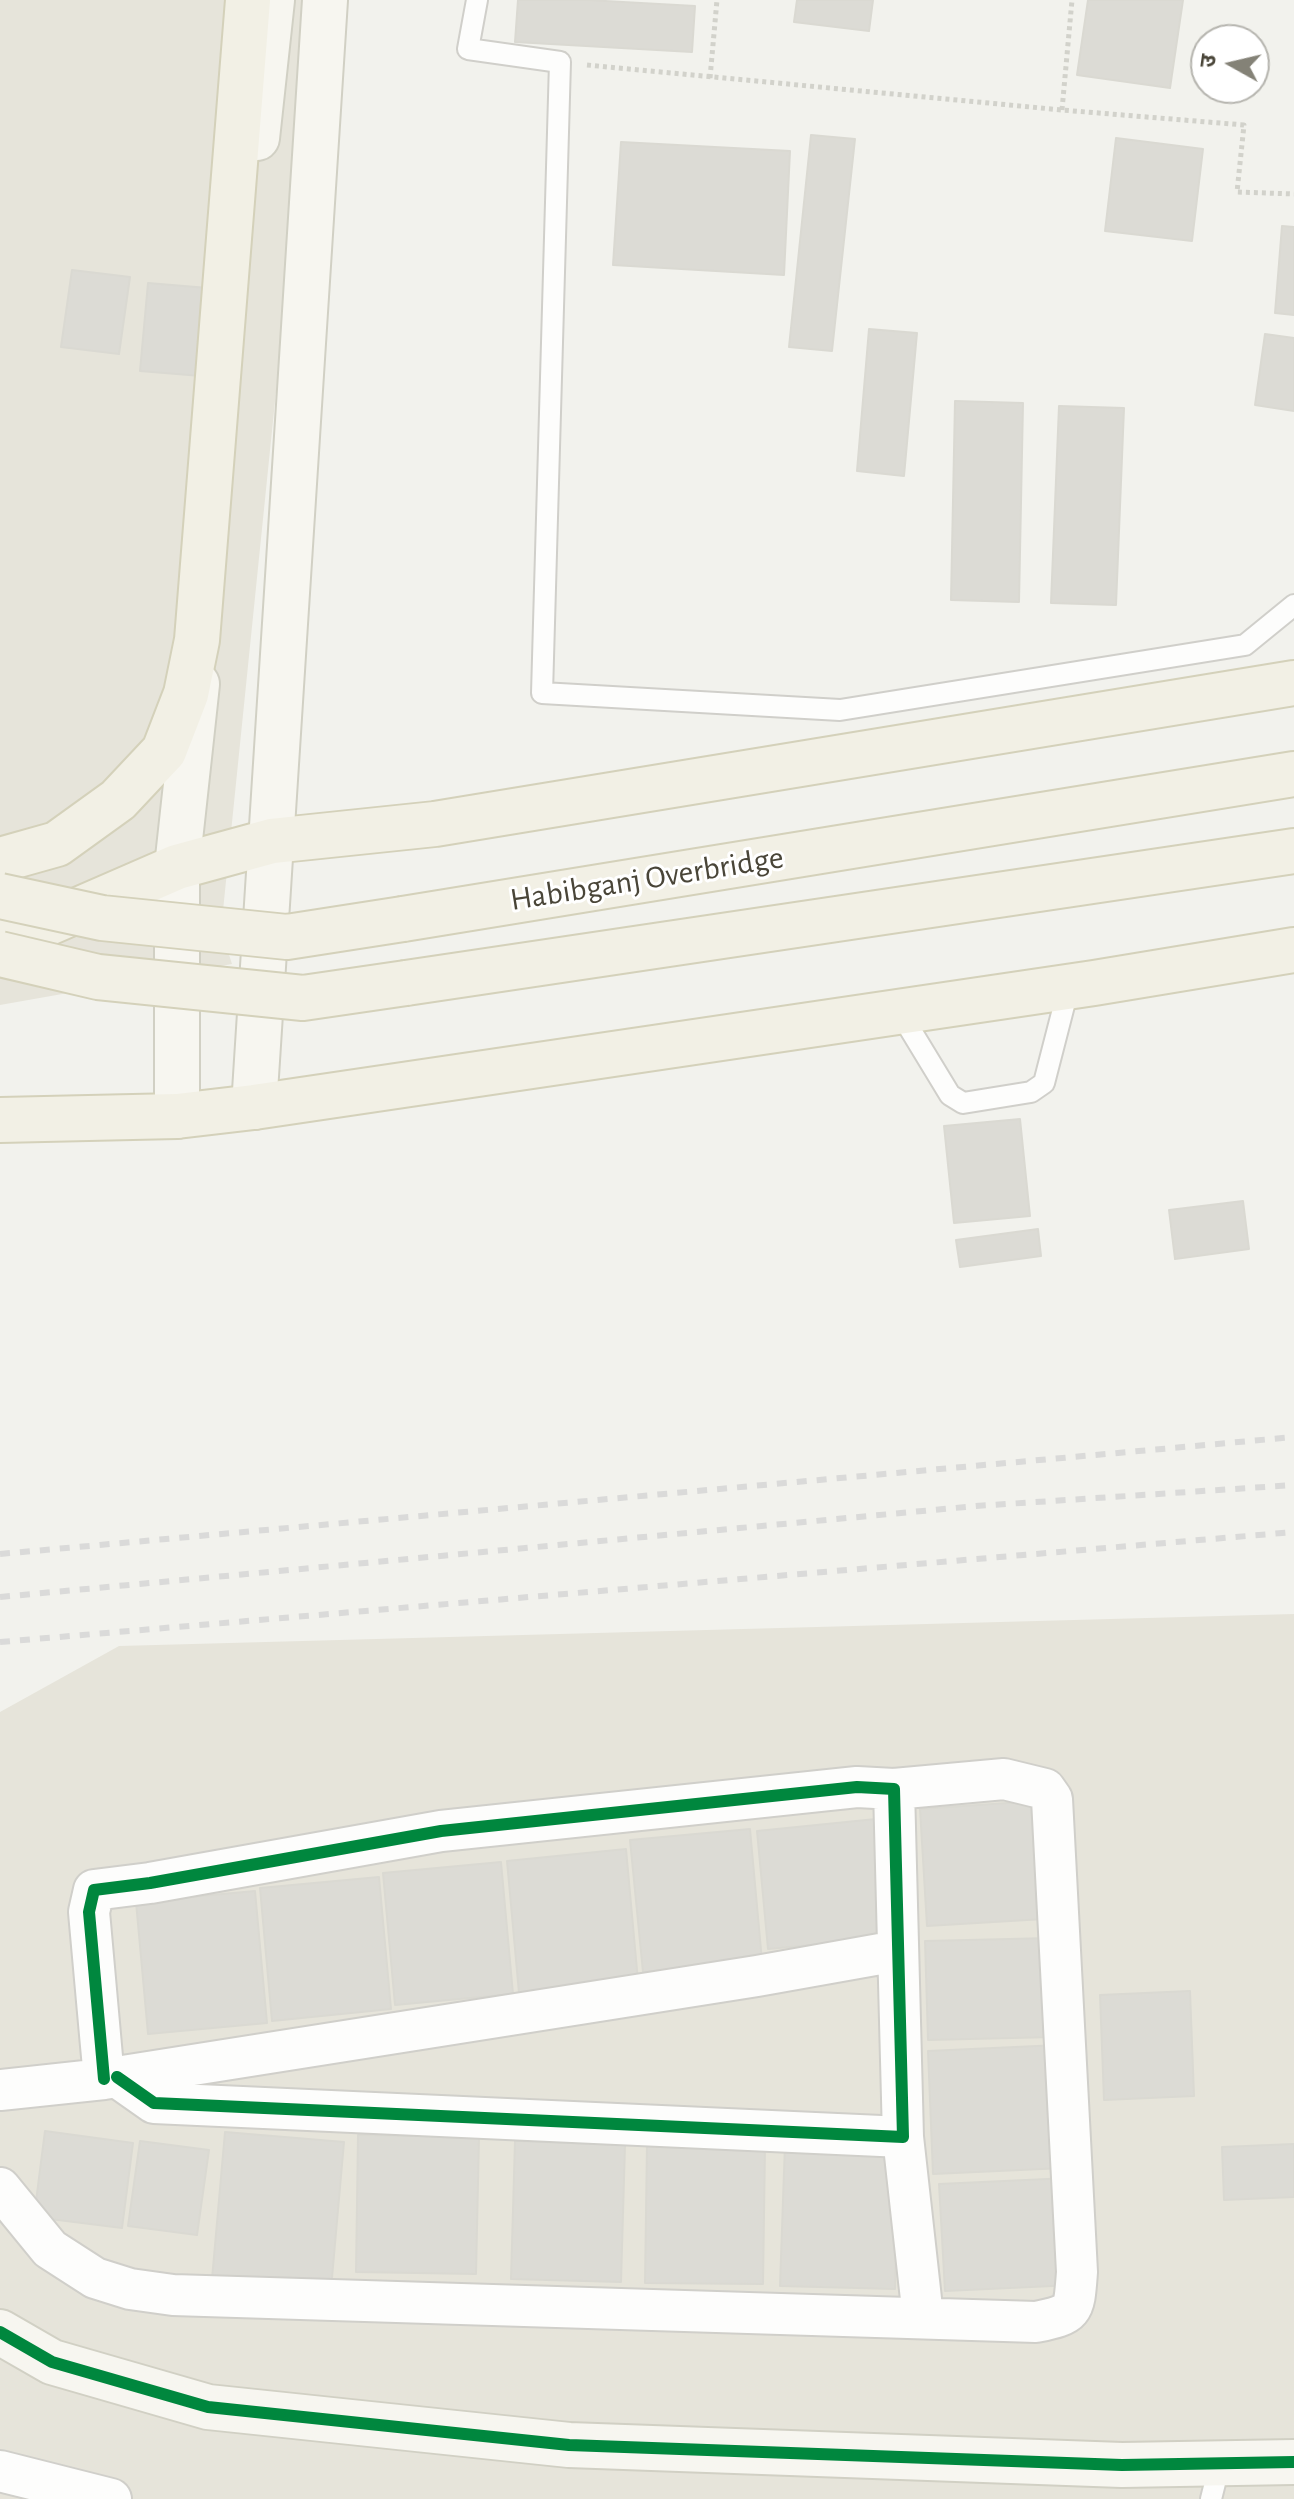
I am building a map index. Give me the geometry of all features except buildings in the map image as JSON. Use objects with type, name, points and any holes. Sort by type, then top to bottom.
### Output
[{"type":"main road","points":[[0,860],[57,844],[118,800],[164,751],[186,694],[197,640],[248,0]]},
{"type":"main road","points":[[177,1116],[177,867],[272,0]]},
{"type":"main road","points":[[254,1107],[325,0]]},
{"type":"main road","points":[[0,944],[177,867],[272,841],[450,821],[1294,683]]},
{"type":"main road","name":"Habibganj Overbridge","points":[[0,896],[102,918],[287,937],[1294,774]]},
{"type":"main road","name":"Habibganj Overbridge","points":[[0,954],[98,977],[303,998],[1294,851]]},
{"type":"main road","points":[[0,1120],[177,1116],[254,1107],[1294,950]]},
{"type":"main road","points":[[0,2332],[52,2362],[208,2407],[569,2445],[1122,2465],[1215,2481],[1294,2462]]},
{"type":"street","points":[[0,2188],[50,2249],[95,2278],[144,2291],[189,2295],[1036,2322],[1063,2316],[1075,2304],[1077,2272],[1052,1799],[1045,1789],[1015,1780],[894,1789],[857,1787],[441,1831],[150,1883],[94,1890],[89,1912],[111,2078]]},
{"type":"street","points":[[894,1789],[903,2137],[923,2317]]},
{"type":"street","points":[[0,2090],[111,2078],[897,1951]]},
{"type":"street","points":[[111,2078],[154,2103],[903,2137]]},
{"type":"street","points":[[0,2471],[111,2499]]},
{"type":"lane","points":[[477,0],[468,49],[560,62],[542,693],[840,710],[1245,645],[1294,605]]},
{"type":"lane","points":[[899,1011],[950,1095],[963,1103],[977,1101],[1031,1092],[1044,1083],[1069,986]]},
{"type":"path","points":[[710,78],[717,0]]},
{"type":"path","points":[[1062,110],[1072,0]]},
{"type":"path","points":[[560,62],[1244,125],[1237,192],[1294,194]]},
{"type":"shaded area","points":[[0,0],[316,0],[221,930],[232,964],[0,1005]]},
{"type":"shaded area","points":[[1294,1614],[1294,2499],[0,2499],[0,1712],[119,1646]]},
{"type":"railway","points":[[0,1554],[1294,1437]]},
{"type":"railway","points":[[0,1597],[976,1506],[1294,1485]]},
{"type":"railway","points":[[0,1642],[1294,1532]]},
{"type":"cycle path","points":[[104,2079],[89,1912],[94,1890],[150,1883],[441,1831],[857,1787],[894,1789],[903,2137],[154,2103],[117,2077]]},
{"type":"cycle path","points":[[0,2332],[52,2362],[208,2407],[569,2445],[1122,2465],[1294,2462]]}]
